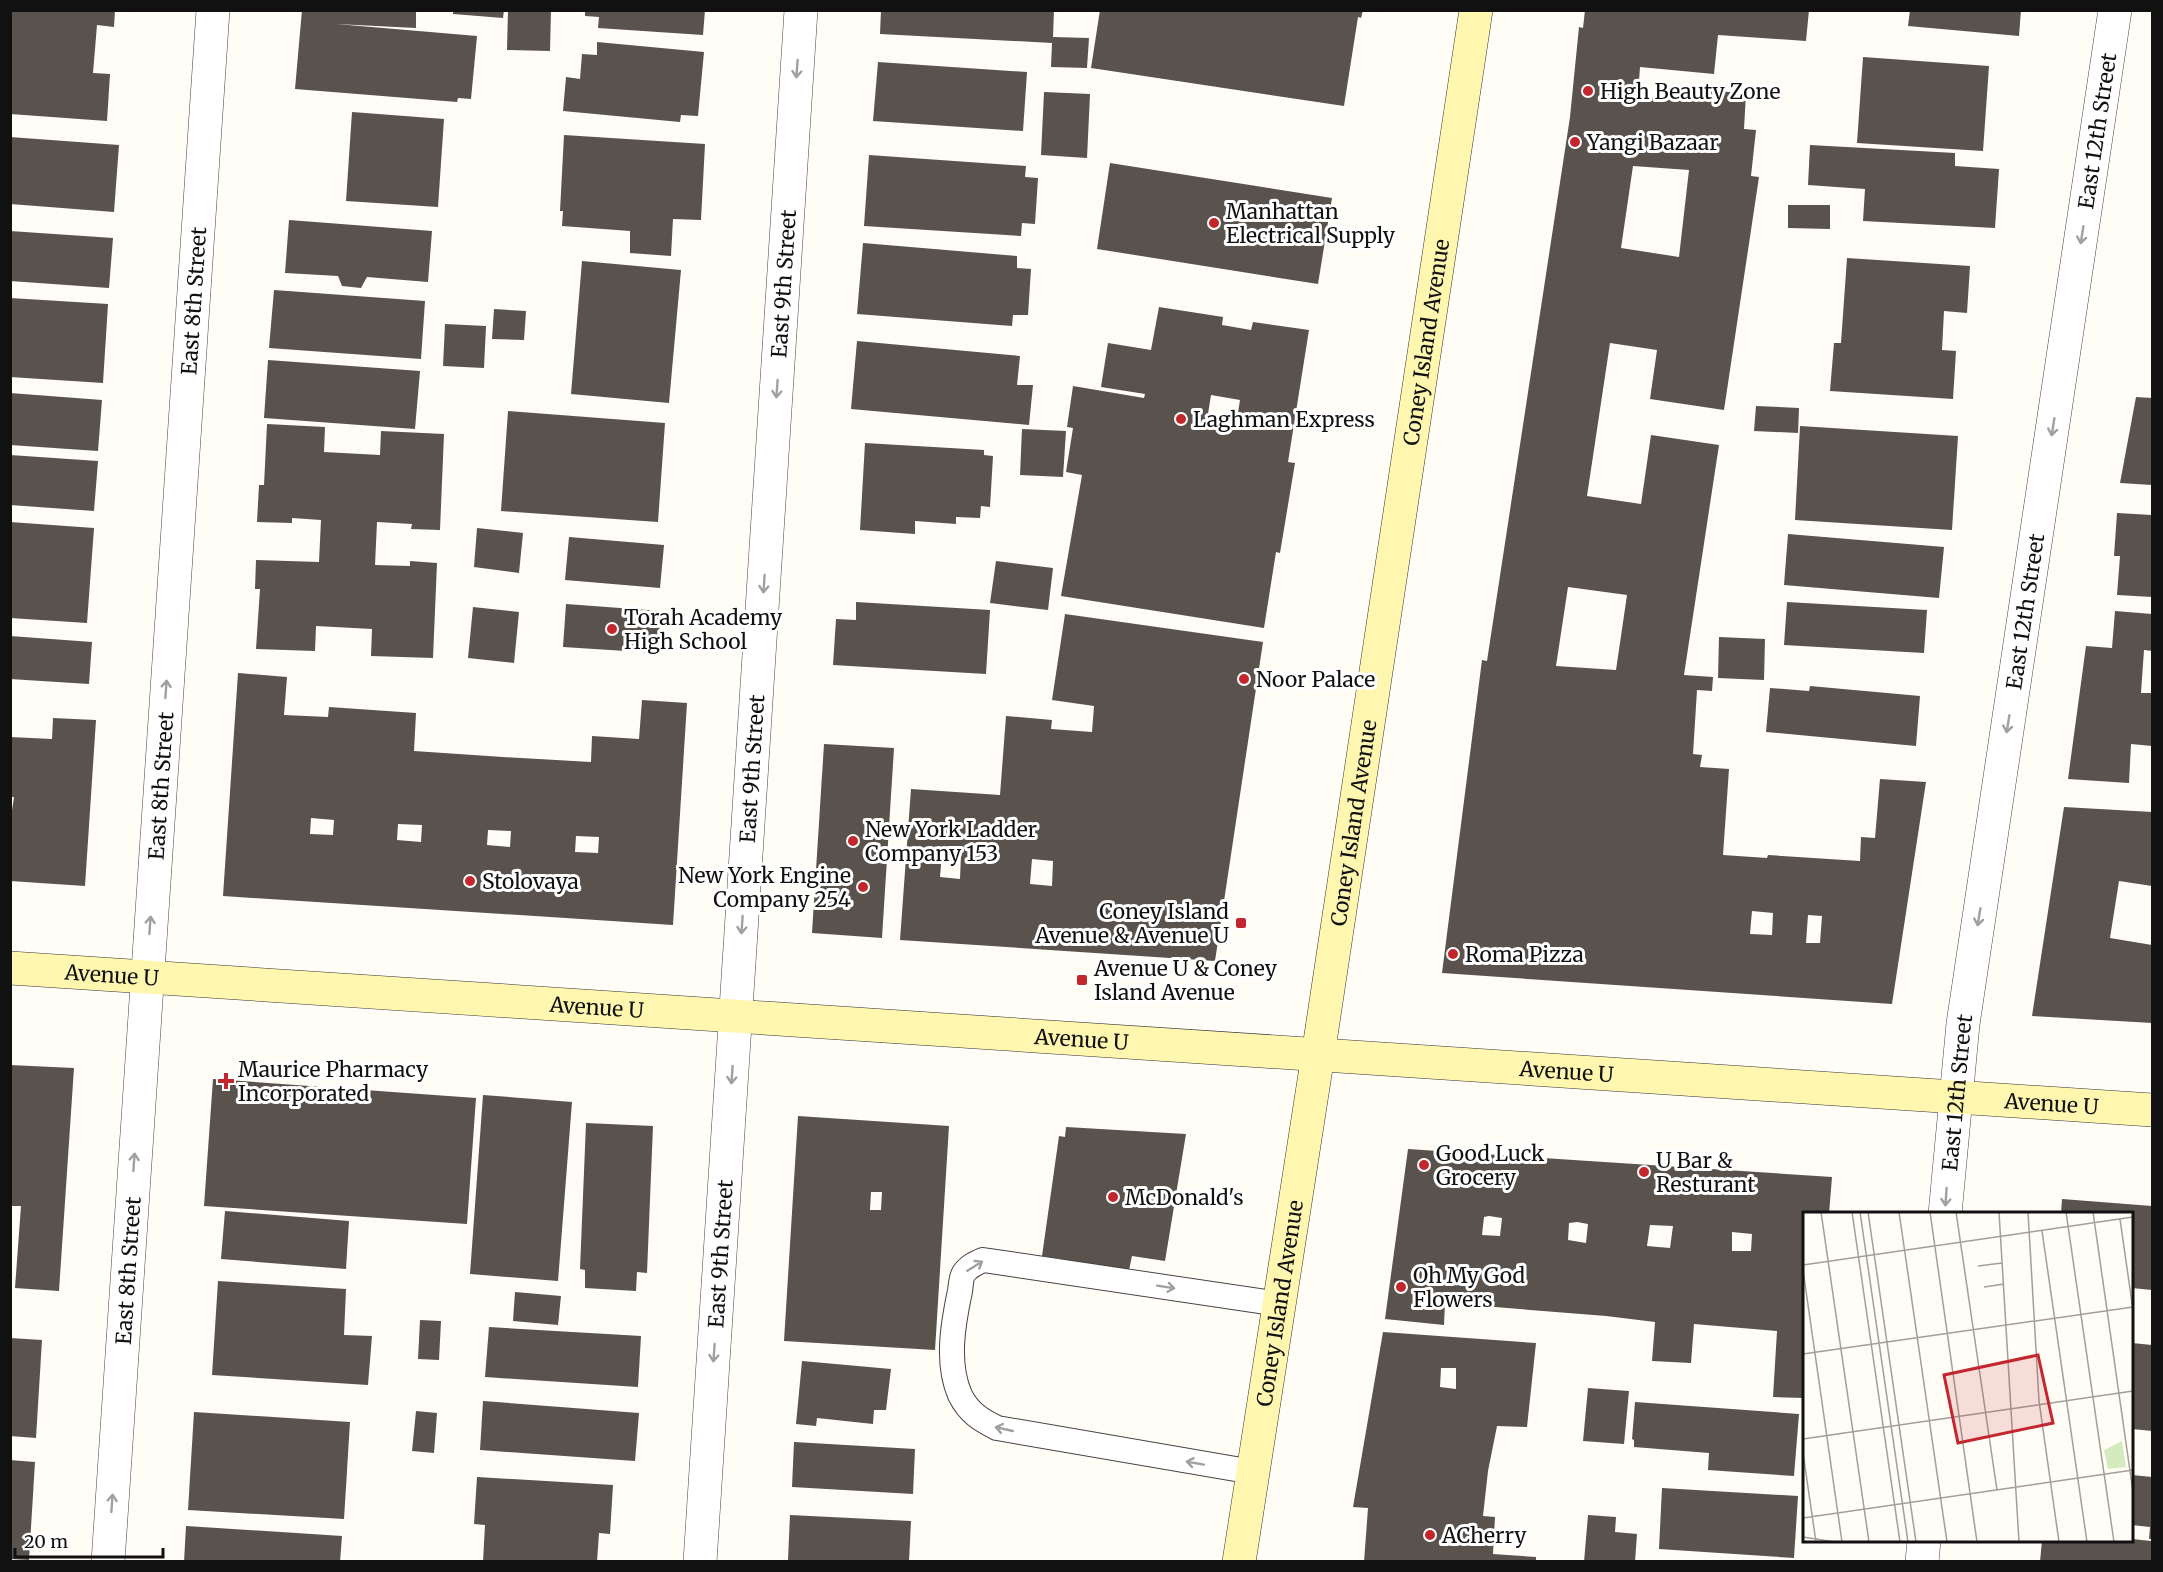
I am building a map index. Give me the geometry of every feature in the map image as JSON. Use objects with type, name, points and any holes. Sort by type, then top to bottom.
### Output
[{"type":"main road","name":"Coney Island Avenue","points":[[1239,1562],[1476,10]]},
{"type":"main road","name":"Avenue U","points":[[10,968],[2152,1110]]},
{"type":"street","name":"East 8th Street","points":[[108,1562],[213,10]]},
{"type":"street","name":"East 9th Street","points":[[700,1562],[801,10]]},
{"type":"street","name":"East 12th Street","points":[[1945,1212],[1965,1012],[2115,10]]},
{"type":"street","points":[[1922,1562],[1924,1542]]},
{"type":"lane","points":[[1253,1472],[997,1428],[976,1418],[961,1396],[953,1367],[953,1337],[957,1306],[963,1274],[974,1263],[983,1260],[1279,1304]]},
{"type":"building","points":[[10,10],[115,10],[114,27],[97,25],[93,73],[110,74],[107,121],[10,114]]},
{"type":"building","points":[[302,10],[416,10],[416,28],[336,24],[477,36],[471,99],[458,98],[457,102],[295,89]]},
{"type":"building","points":[[453,10],[504,10],[503,18],[453,14]]},
{"type":"building","points":[[508,10],[551,10],[550,51],[507,50]]},
{"type":"building","points":[[585,10],[705,10],[703,35],[598,28],[599,17],[585,16]]},
{"type":"building","points":[[881,10],[1054,10],[1053,37],[1089,38],[1087,68],[1051,67],[1052,43],[880,34]]},
{"type":"building","points":[[1100,10],[1363,10],[1361,18],[1358,17],[1344,106],[1091,68]]},
{"type":"building","points":[[1585,10],[1809,10],[1806,41],[1718,35],[1714,74],[1640,67],[1638,96],[1681,99],[1682,89],[1746,93],[1744,129],[1756,130],[1751,176],[1759,177],[1724,410],[1650,399],[1657,350],[1610,343],[1587,496],[1641,504],[1651,435],[1719,445],[1684,675],[1713,677],[1712,691],[1697,690],[1693,754],[1702,755],[1700,767],[1729,769],[1723,855],[1767,858],[1768,855],[1860,861],[1861,837],[1875,838],[1880,779],[1926,782],[1892,1004],[1442,973],[1482,660],[1487,661],[1570,117],[1579,27],[1583,28]],"holes":[[[1633,166],[1689,170],[1679,257],[1621,248]],[[1568,587],[1627,595],[1616,670],[1556,666]],[[1752,911],[1773,913],[1772,935],[1750,934]],[[1808,915],[1822,916],[1820,943],[1806,943]]]},
{"type":"building","points":[[1910,10],[2021,10],[2019,36],[1908,26]]},
{"type":"building","points":[[597,42],[704,52],[698,116],[681,115],[680,122],[563,111],[566,77],[580,79],[582,54],[597,55]]},
{"type":"building","points":[[1863,57],[1989,66],[1983,151],[1857,143]]},
{"type":"building","points":[[878,62],[1027,72],[1023,131],[873,121]]},
{"type":"building","points":[[1044,92],[1090,94],[1087,158],[1041,155]]},
{"type":"building","points":[[352,112],[444,119],[438,207],[346,201]]},
{"type":"building","points":[[564,135],[705,144],[701,220],[673,219],[671,256],[630,253],[630,231],[562,226],[563,211],[560,211]]},
{"type":"building","points":[[10,137],[119,145],[114,212],[10,204]]},
{"type":"building","points":[[1810,145],[1955,153],[1955,166],[1999,169],[1995,228],[1863,221],[1865,189],[1808,185]]},
{"type":"building","points":[[869,155],[1026,166],[1025,177],[1038,178],[1035,224],[1022,223],[1021,236],[864,226]]},
{"type":"building","name":"Manhattan Electrical Supply","points":[[1110,163],[1332,198],[1318,284],[1097,249]]},
{"type":"building","points":[[1788,205],[1830,205],[1830,229],[1788,228]]},
{"type":"building","points":[[289,220],[432,231],[428,282],[367,277],[361,288],[342,286],[338,276],[285,273]]},
{"type":"building","points":[[10,231],[113,238],[109,288],[10,281]]},
{"type":"building","points":[[863,243],[1017,256],[1017,268],[1031,269],[1028,315],[1013,315],[1012,326],[857,314]]},
{"type":"building","points":[[1847,258],[1970,266],[1967,313],[1944,311],[1942,350],[1956,351],[1953,399],[1830,391],[1834,343],[1841,343]]},
{"type":"building","points":[[582,261],[681,270],[669,403],[571,394]]},
{"type":"building","points":[[274,290],[425,301],[421,359],[269,348]]},
{"type":"building","points":[[10,298],[108,304],[103,383],[10,377]]},
{"type":"building","points":[[1159,307],[1223,317],[1222,325],[1251,330],[1253,322],[1309,330],[1288,462],[1295,463],[1280,553],[1276,552],[1264,628],[1061,596],[1082,475],[1066,472],[1073,428],[1067,427],[1073,386],[1144,398],[1145,394],[1101,387],[1108,343],[1151,350]],"holes":[[[1211,395],[1240,400],[1237,419],[1208,414]]]},
{"type":"building","points":[[494,309],[526,311],[524,340],[492,339]]},
{"type":"building","points":[[445,324],[486,326],[484,368],[443,366]]},
{"type":"building","points":[[857,341],[1020,356],[1017,385],[1033,385],[1029,425],[851,409]]},
{"type":"building","points":[[268,360],[420,371],[415,429],[264,418]]},
{"type":"building","points":[[10,393],[102,400],[98,451],[10,445]]},
{"type":"building","points":[[2136,397],[2152,398],[2152,485],[2120,483]]},
{"type":"building","points":[[1756,406],[1799,408],[1798,433],[1754,431]]},
{"type":"building","points":[[508,411],[665,423],[658,522],[501,511]]},
{"type":"building","points":[[267,424],[325,427],[324,452],[380,455],[381,431],[444,434],[440,530],[411,529],[412,524],[377,522],[375,565],[410,566],[410,561],[437,563],[433,658],[371,656],[372,629],[316,626],[315,651],[256,649],[260,589],[255,589],[256,560],[319,562],[321,520],[292,518],[292,523],[257,522],[259,485],[264,485]]},
{"type":"building","points":[[1800,426],[1958,436],[1952,530],[1795,520]]},
{"type":"building","points":[[1022,429],[1066,431],[1063,477],[1020,475]]},
{"type":"building","points":[[865,443],[984,450],[984,455],[993,456],[990,507],[981,506],[980,518],[956,517],[956,524],[915,521],[915,534],[860,530]]},
{"type":"building","points":[[10,455],[98,461],[94,511],[10,505]]},
{"type":"building","points":[[2117,513],[2152,515],[2152,597],[2117,595],[2120,556],[2114,556]]},
{"type":"building","points":[[10,522],[94,528],[87,623],[10,618]]},
{"type":"building","points":[[477,528],[523,533],[519,573],[474,567]]},
{"type":"building","points":[[1788,534],[1944,547],[1939,598],[1784,585]]},
{"type":"building","points":[[569,537],[664,545],[660,588],[565,580]]},
{"type":"building","points":[[996,561],[1053,568],[1048,610],[990,603]]},
{"type":"building","points":[[856,602],[990,610],[986,674],[833,665],[836,619],[856,620]]},
{"type":"building","points":[[1787,602],[1927,610],[1924,653],[1784,645]]},
{"type":"building","name":"Torah Academy High School","points":[[566,604],[661,611],[657,653],[563,647]]},
{"type":"building","points":[[473,607],[519,612],[514,663],[468,658]]},
{"type":"building","points":[[2115,611],[2152,614],[2152,651],[2144,650],[2141,693],[2152,693],[2152,746],[2131,744],[2129,783],[2068,779],[2086,646],[2112,648]]},
{"type":"building","points":[[1065,614],[1263,642],[1215,961],[900,940],[911,789],[1000,795],[1006,716],[1052,720],[1051,729],[1092,732],[1094,706],[1052,700]],"holes":[[[942,853],[961,854],[960,879],[940,877]],[[1032,859],[1053,861],[1052,886],[1030,884]]]},
{"type":"building","points":[[10,636],[92,642],[89,684],[10,679]]},
{"type":"building","points":[[1719,637],[1765,639],[1764,680],[1718,678]]},
{"type":"building","points":[[238,673],[287,677],[284,715],[328,717],[329,707],[416,713],[414,751],[503,757],[591,762],[592,736],[639,739],[642,700],[687,703],[673,925],[223,896]],"holes":[[[311,818],[334,820],[333,835],[310,834]],[[398,824],[422,825],[421,842],[397,840]],[[488,830],[511,831],[510,847],[487,845]],[[576,836],[599,837],[598,853],[575,852]]]},
{"type":"building","points":[[1810,686],[1920,696],[1916,746],[1766,732],[1770,688],[1809,691]]},
{"type":"building","points":[[53,718],[96,720],[85,886],[10,881],[10,824],[14,797],[10,797],[10,737],[52,739]]},
{"type":"building","name":"New York Ladder Company 153","points":[[824,744],[894,748],[882,938],[812,933]]},
{"type":"building","points":[[2064,807],[2152,812],[2152,886],[2119,881],[2110,938],[2152,945],[2152,1023],[2032,1016]]},
{"type":"building","points":[[10,1065],[74,1068],[59,1291],[15,1288],[21,1206],[10,1206]]},
{"type":"building","points":[[213,1079],[476,1098],[467,1224],[204,1206]]},
{"type":"building","points":[[483,1095],[572,1102],[558,1281],[470,1274]]},
{"type":"building","points":[[798,1116],[949,1126],[935,1350],[784,1341]],"holes":[[[871,1192],[882,1192],[881,1210],[870,1210]]]},
{"type":"building","points":[[586,1123],[653,1126],[647,1273],[637,1272],[636,1291],[585,1288],[585,1270],[580,1269]]},
{"type":"building","name":"McDonald's","points":[[1066,1127],[1186,1134],[1165,1261],[1132,1256],[1129,1270],[1042,1256],[1059,1136],[1065,1137]]},
{"type":"building","points":[[1408,1149],[1832,1177],[1829,1212],[1803,1212],[1803,1398],[1773,1397],[1777,1331],[1694,1324],[1691,1363],[1652,1361],[1655,1322],[1445,1303],[1444,1325],[1385,1319]],"holes":[[[1484,1217],[1502,1218],[1500,1236],[1482,1235]],[[1569,1223],[1588,1224],[1586,1243],[1568,1240]],[[1650,1225],[1673,1226],[1670,1248],[1647,1246]],[[1732,1232],[1752,1234],[1751,1251],[1732,1251]]]},
{"type":"building","points":[[2062,1199],[2152,1206],[2152,1290],[2133,1288],[2133,1212],[2061,1212]]},
{"type":"building","points":[[225,1211],[349,1221],[346,1269],[221,1259]]},
{"type":"building","points":[[218,1281],[346,1289],[344,1335],[372,1336],[368,1385],[212,1375]]},
{"type":"building","points":[[515,1292],[561,1296],[558,1325],[513,1321]]},
{"type":"building","points":[[420,1320],[441,1321],[439,1360],[418,1359]]},
{"type":"building","points":[[489,1327],[641,1336],[638,1387],[485,1377]]},
{"type":"building","points":[[1383,1332],[1536,1343],[1527,1427],[1497,1426],[1488,1471],[1483,1516],[1495,1517],[1493,1554],[1536,1557],[1536,1562],[1364,1562],[1368,1508],[1353,1507]],"holes":[[[1441,1368],[1456,1368],[1456,1389],[1440,1387]]]},
{"type":"building","points":[[10,1338],[42,1340],[36,1438],[10,1436]]},
{"type":"building","points":[[2133,1343],[2152,1345],[2152,1431],[2133,1429]]},
{"type":"building","points":[[802,1361],[891,1369],[886,1410],[874,1410],[873,1424],[817,1418],[816,1426],[796,1424]]},
{"type":"building","points":[[1588,1388],[1629,1391],[1624,1444],[1583,1441]]},
{"type":"building","points":[[483,1401],[639,1413],[635,1461],[480,1450]]},
{"type":"building","points":[[1635,1402],[1799,1414],[1794,1476],[1708,1470],[1709,1453],[1634,1447],[1632,1439]]},
{"type":"building","points":[[416,1411],[437,1413],[434,1453],[412,1451]]},
{"type":"building","points":[[194,1412],[350,1422],[344,1519],[188,1510]]},
{"type":"building","points":[[794,1442],[915,1449],[913,1494],[792,1487]]},
{"type":"building","points":[[10,1460],[35,1462],[29,1560],[10,1559]]},
{"type":"building","points":[[2133,1475],[2152,1477],[2152,1539],[2149,1539],[2150,1527],[2133,1525]]},
{"type":"building","points":[[477,1477],[613,1485],[610,1534],[599,1533],[597,1562],[483,1562],[485,1525],[474,1524]]},
{"type":"building","points":[[1662,1488],[1798,1496],[1794,1558],[1659,1549]]},
{"type":"building","points":[[790,1515],[911,1521],[909,1562],[788,1560]]},
{"type":"building","points":[[1588,1515],[1616,1517],[1615,1532],[1637,1534],[1635,1562],[1584,1562]]},
{"type":"building","points":[[186,1526],[342,1536],[340,1562],[184,1562]]},
{"type":"building","points":[[2133,1539],[2151,1541],[2152,1562],[2040,1562],[2042,1542],[2133,1542]]},
{"type":"place","name":"High Beauty Zone","points":[[1588,91]]},
{"type":"place","name":"Yangi Bazaar","points":[[1575,142]]},
{"type":"place","name":"Manhattan Electrical Supply","points":[[1214,223]]},
{"type":"place","name":"Laghman Express","points":[[1181,419]]},
{"type":"place","name":"Torah Academy High School","points":[[612,629]]},
{"type":"place","name":"Noor Palace","points":[[1244,679]]},
{"type":"place","name":"New York Ladder Company 153","points":[[853,841]]},
{"type":"place","name":"Stolovaya","points":[[470,881]]},
{"type":"place","name":"New York Engine Company 254","points":[[863,887]]},
{"type":"place","name":"Coney Island Avenue & Avenue U","points":[[1241,923]]},
{"type":"place","name":"Roma Pizza","points":[[1453,954]]},
{"type":"place","name":"Avenue U & Coney Island Avenue","points":[[1082,980]]},
{"type":"place","name":"Maurice Pharmacy Incorporated","points":[[226,1081]]},
{"type":"place","name":"Good Luck Grocery","points":[[1424,1165]]},
{"type":"place","name":"U Bar & Resturant","points":[[1644,1172]]},
{"type":"place","name":"McDonald's","points":[[1113,1197]]},
{"type":"place","name":"Oh My God Flowers","points":[[1401,1287]]},
{"type":"place","name":"ACherry","points":[[1430,1535]]}]
